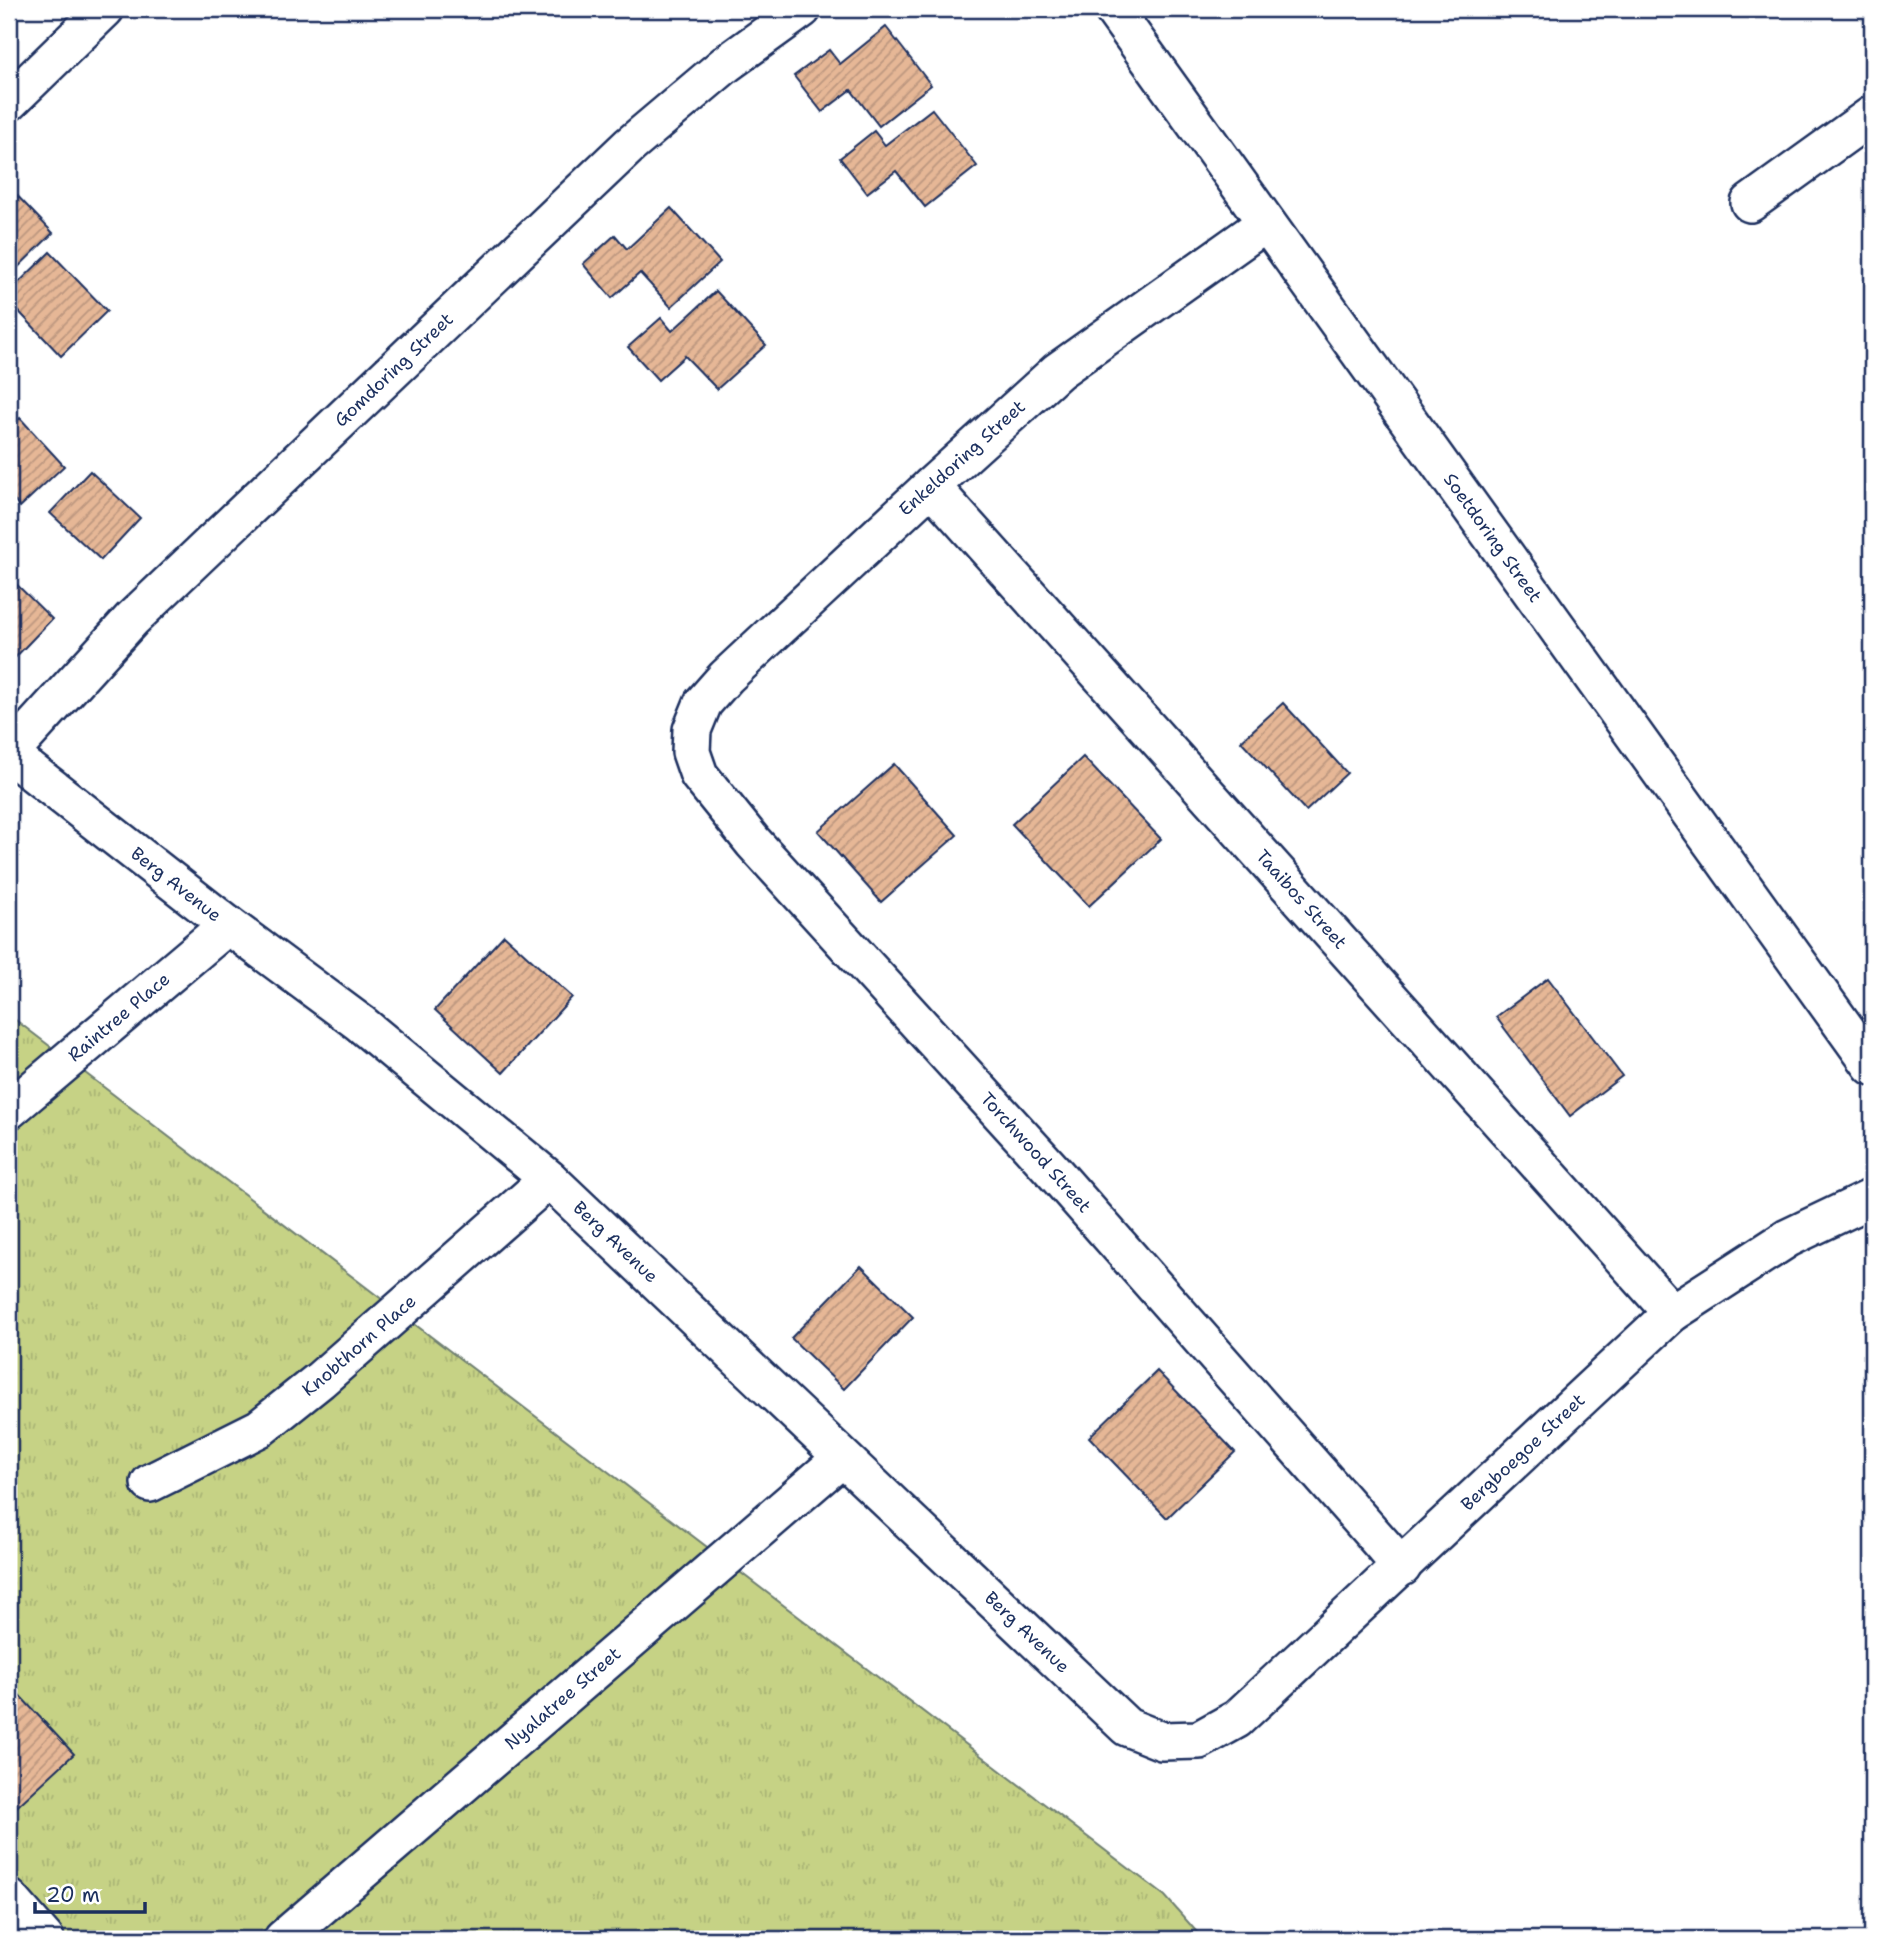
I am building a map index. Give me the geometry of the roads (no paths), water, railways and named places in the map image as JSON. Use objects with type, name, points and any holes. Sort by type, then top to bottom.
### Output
[{"type":"street","points":[[9,102],[106,9]]},
{"type":"street","name":"Gomdoring Street","points":[[9,754],[132,619],[630,145],[726,64],[802,9]]},
{"type":"street","name":"Soetdoring Street","points":[[1113,9],[1872,1066]]},
{"type":"street","points":[[1750,203],[1872,116]]},
{"type":"street","name":"Enkeldoring Street","points":[[692,730],[702,703],[726,677],[930,486],[1058,371],[1266,223]]},
{"type":"street","name":"Taaibos Street","points":[[930,486],[1672,1313]]},
{"type":"street","name":"Torchwood Street","points":[[692,730],[691,752],[699,775],[753,842],[1053,1171],[1402,1567]]},
{"type":"street","name":"Berg Avenue","points":[[9,754],[228,925],[360,1023],[549,1179],[1128,1727],[1162,1741],[1199,1740]]},
{"type":"street","name":"Raintree Place","points":[[9,1110],[228,925]]},
{"type":"street","name":"Knobthorn Place","points":[[149,1483],[260,1428],[320,1380],[549,1179]]},
{"type":"street","name":"Bergboegoe Street","points":[[1199,1740],[1237,1719],[1672,1313],[1788,1238],[1872,1198]]},
{"type":"street","name":"Nyalatree Street","points":[[283,1939],[842,1458]]},
{"type":"street","points":[[9,1898],[45,1939]]}]
